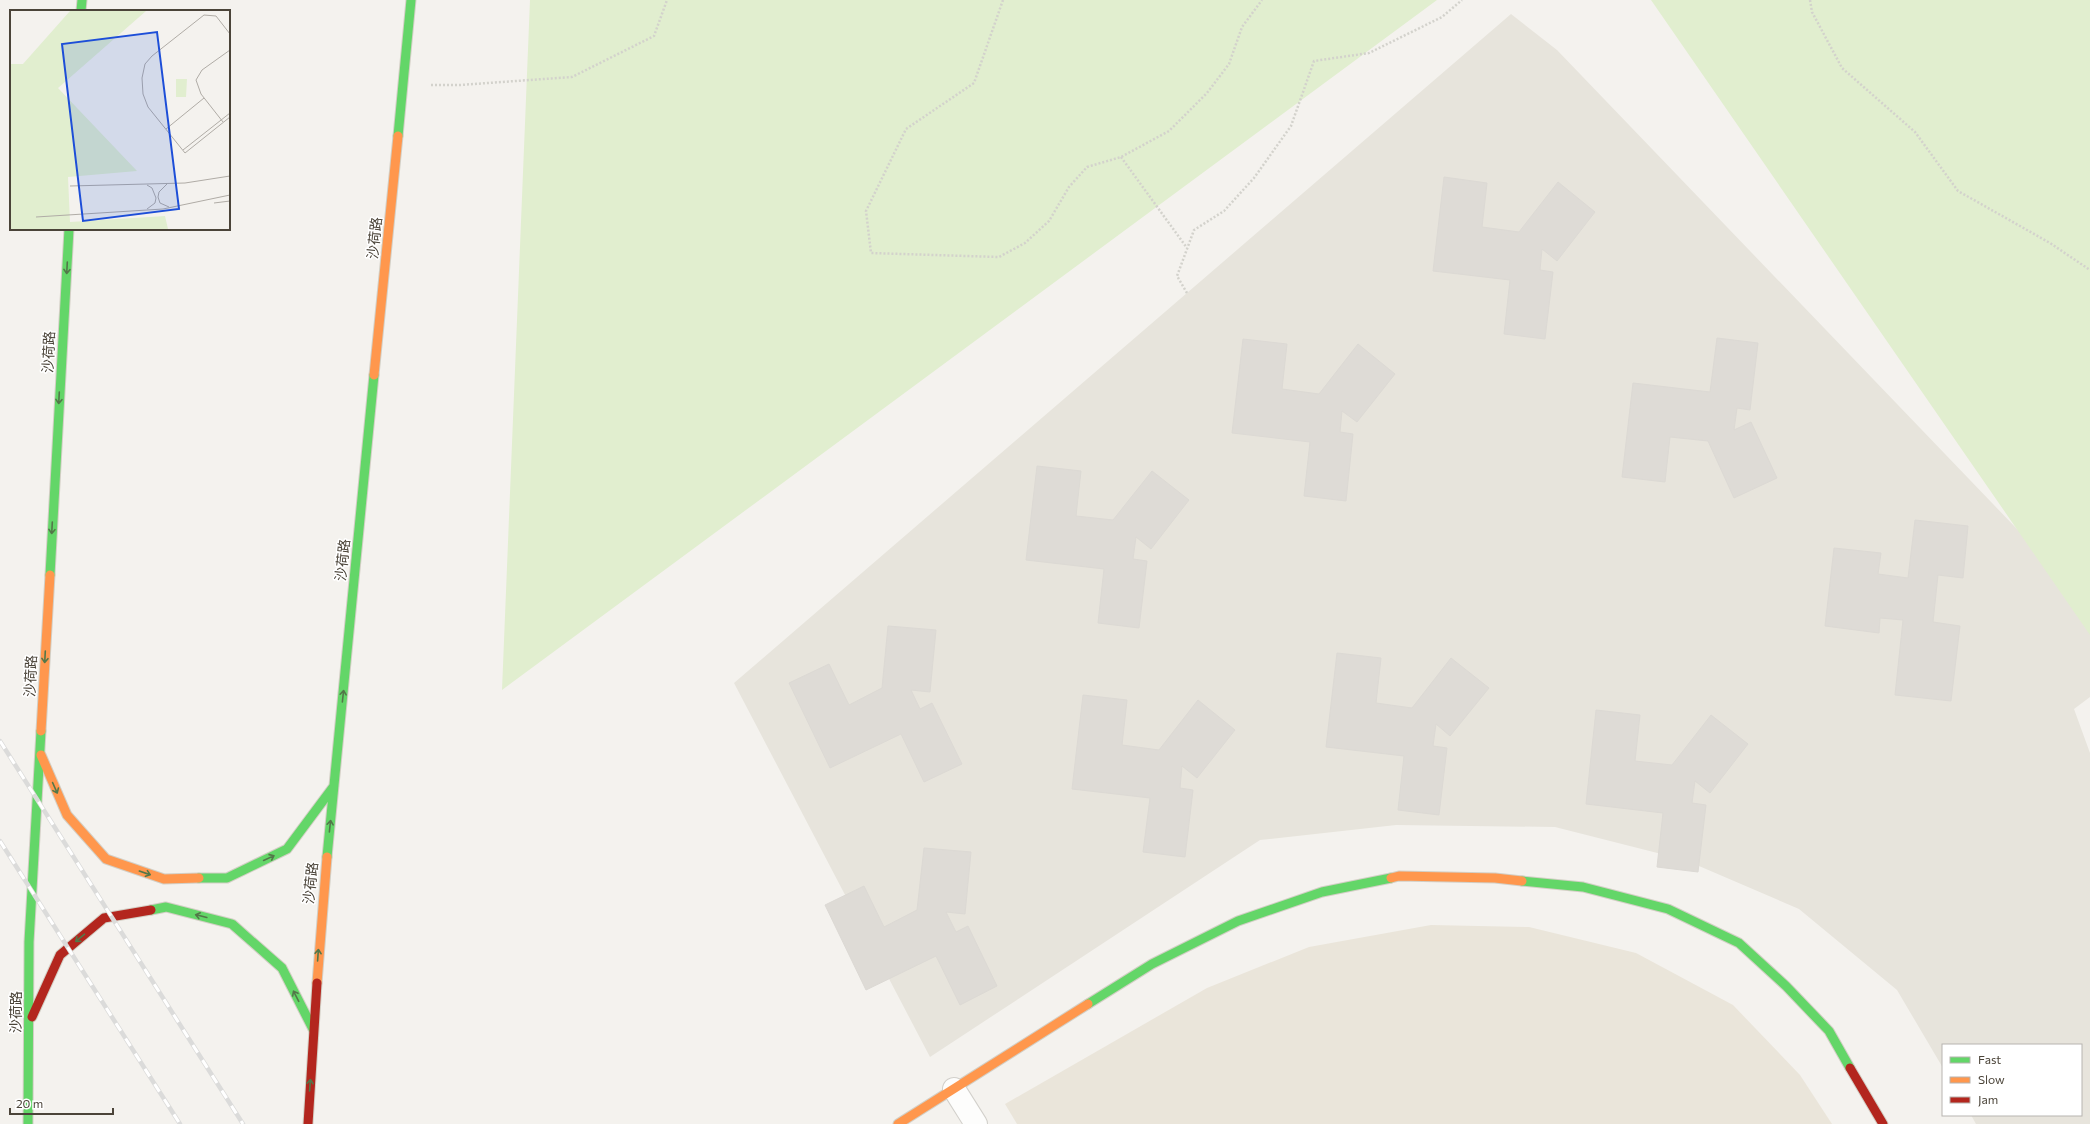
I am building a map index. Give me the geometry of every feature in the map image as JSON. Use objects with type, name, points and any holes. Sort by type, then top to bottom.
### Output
[{"type":"main road","points":[[81,10],[82,0]]},
{"type":"main road","name":"沙荷路","points":[[308,1124],[321,916],[411,0]]},
{"type":"main road","name":"沙荷路","points":[[28,1124],[29,942],[69,230]]},
{"type":"main road","points":[[40,752],[68,815],[106,859],[164,880],[227,878],[288,849],[334,786]]},
{"type":"main road","points":[[898,1124],[1152,964],[1238,921],[1322,892],[1399,876],[1495,878],[1591,889],[1668,910],[1739,943],[1786,986],[1828,1031],[1883,1124]]},
{"type":"main road","points":[[28,1025],[60,955],[104,918],[166,908],[232,924],[282,968],[314,1030]]},
{"type":"street","points":[[954,1089],[976,1124]]},
{"type":"path","points":[[403,85],[460,85],[572,77],[654,36],[667,0]]},
{"type":"path","points":[[1003,0],[974,83],[906,129],[866,211],[871,253],[999,257],[1025,243],[1049,221],[1069,187],[1087,167],[1121,157],[1169,131],[1207,93],[1229,64],[1242,27],[1262,0]]},
{"type":"path","points":[[1187,293],[1177,276],[1194,230],[1224,211],[1254,178],[1291,126],[1314,61],[1369,53],[1442,17],[1462,0]]},
{"type":"path","points":[[1810,0],[1812,12],[1842,68],[1915,132],[1958,191],[2050,243],[2090,270]]},
{"type":"path","points":[[1121,157],[1187,248]]},
{"type":"shaded area","points":[[1511,14],[1557,50],[2090,605],[2090,697],[2074,709],[2090,753],[2090,1124],[1976,1124],[1972,1116],[2082,1116],[2082,1044],[1942,1044],[1942,1066],[1897,990],[1799,909],[1685,860],[1555,827],[1396,825],[1260,840],[930,1057],[734,683]]},
{"type":"shaded area","points":[[1431,925],[1529,927],[1636,953],[1733,1005],[1800,1075],[1832,1124],[1017,1124],[1005,1104],[1207,988],[1309,947]]},
{"type":"green space","points":[[530,0],[1437,0],[502,690]]},
{"type":"green space","points":[[1651,0],[2090,0],[2090,635]]},
{"type":"building","points":[[1444,177],[1487,183],[1482,227],[1519,232],[1558,182],[1595,212],[1557,261],[1542,249],[1540,270],[1553,272],[1545,339],[1504,334],[1510,280],[1433,271]]},
{"type":"building","points":[[1717,338],[1758,343],[1750,410],[1737,408],[1734,430],[1751,422],[1777,478],[1734,498],[1708,441],[1670,437],[1665,482],[1622,477],[1633,383],[1710,392]]},
{"type":"building","points":[[1243,339],[1287,344],[1282,389],[1319,394],[1358,344],[1395,374],[1357,422],[1342,411],[1340,432],[1353,434],[1346,501],[1304,496],[1310,442],[1232,433]]},
{"type":"building","points":[[1037,466],[1081,471],[1076,516],[1113,520],[1152,471],[1189,500],[1151,549],[1136,537],[1133,559],[1147,561],[1139,628],[1098,623],[1104,569],[1026,560]]},
{"type":"building","points":[[1915,520],[1968,526],[1963,578],[1938,575],[1933,622],[1960,626],[1951,701],[1895,695],[1903,620],[1880,618],[1879,633],[1825,626],[1834,548],[1881,553],[1878,574],[1908,578]]},
{"type":"building","points":[[888,626],[936,630],[930,692],[911,690],[920,709],[932,703],[962,764],[924,782],[901,734],[830,768],[789,683],[829,664],[849,705],[882,688]]},
{"type":"building","points":[[1337,653],[1381,658],[1376,703],[1412,708],[1451,658],[1489,688],[1450,736],[1436,724],[1433,746],[1447,748],[1439,815],[1398,810],[1404,756],[1326,747]]},
{"type":"building","points":[[1083,695],[1127,700],[1122,745],[1159,750],[1198,700],[1235,730],[1197,778],[1182,766],[1180,788],[1193,790],[1185,857],[1143,852],[1150,798],[1072,789]]},
{"type":"building","points":[[1596,710],[1640,715],[1635,761],[1672,765],[1711,715],[1748,744],[1710,793],[1695,781],[1692,803],[1706,805],[1698,872],[1657,867],[1663,813],[1586,804]]},
{"type":"building","points":[[924,848],[971,852],[965,914],[946,912],[956,932],[968,926],[997,986],[960,1005],[936,956],[866,990],[825,905],[864,886],[884,927],[917,910]]},
{"type":"railway","points":[[0,741],[243,1124]]},
{"type":"railway","points":[[0,841],[180,1124]]},
{"type":"traffic: fast","points":[[81,10],[82,0]]},
{"type":"traffic: fast","points":[[398,136],[411,0]]},
{"type":"traffic: fast","points":[[50,575],[69,230]]},
{"type":"traffic: fast","points":[[327,857],[374,375]]},
{"type":"traffic: fast","points":[[28,1124],[29,942],[41,731]]},
{"type":"traffic: fast","points":[[199,878],[227,878],[287,849],[334,786]]},
{"type":"traffic: fast","points":[[1088,1004],[1152,964],[1238,921],[1322,892],[1391,878]]},
{"type":"traffic: fast","points":[[1522,881],[1583,887],[1668,909],[1739,943],[1786,986],[1829,1031],[1850,1068]]},
{"type":"traffic: fast","points":[[151,910],[166,907],[232,924],[282,968],[313,1029]]},
{"type":"traffic: slow","points":[[374,375],[398,136]]},
{"type":"traffic: slow","points":[[41,731],[50,575]]},
{"type":"traffic: slow","points":[[41,755],[67,815],[106,859],[164,879],[199,878]]},
{"type":"traffic: slow","points":[[317,983],[327,857]]},
{"type":"traffic: slow","points":[[1391,878],[1399,876],[1495,878],[1522,881]]},
{"type":"traffic: slow","points":[[898,1124],[1088,1004]]},
{"type":"traffic: jam","points":[[32,1017],[60,955],[104,918],[151,910]]},
{"type":"traffic: jam","points":[[308,1124],[317,983]]},
{"type":"traffic: jam","points":[[1850,1068],[1883,1124]]}]
